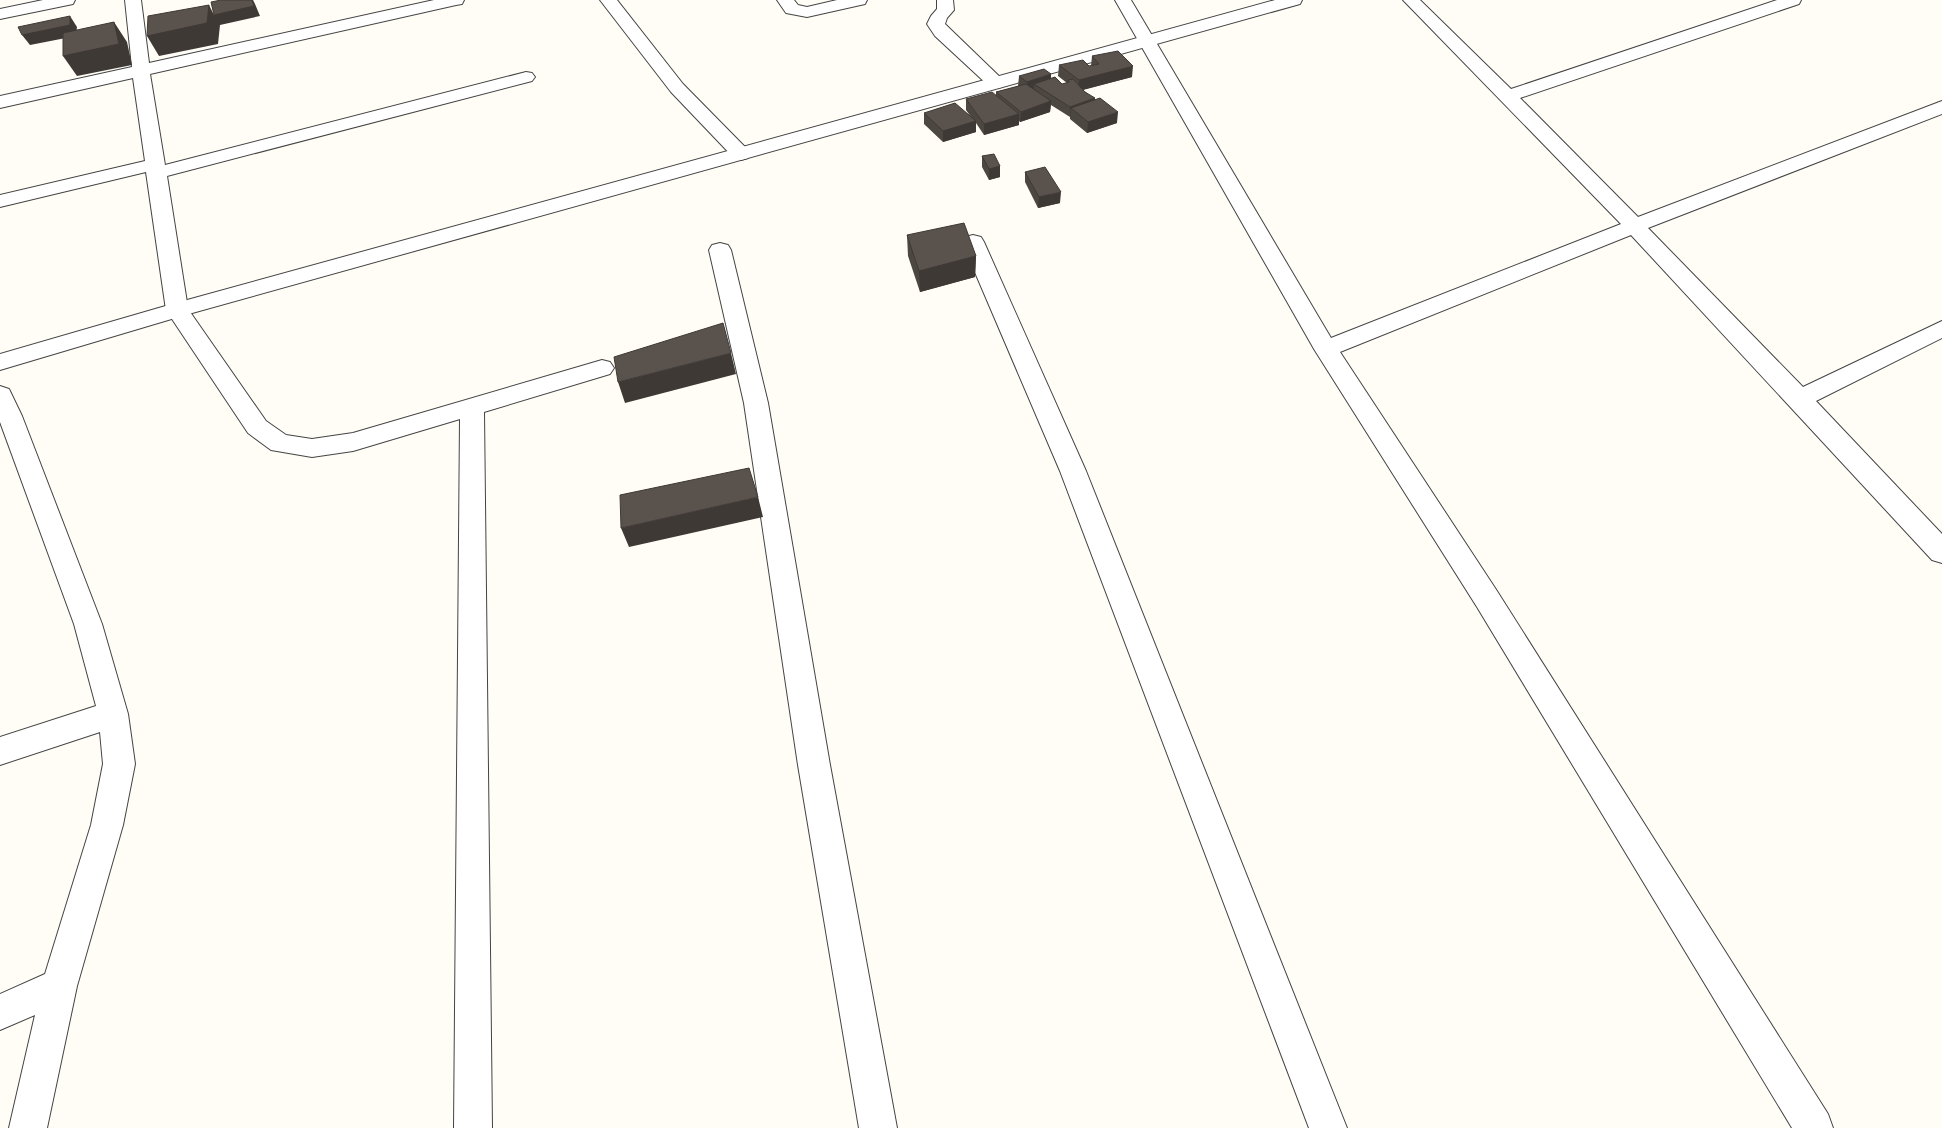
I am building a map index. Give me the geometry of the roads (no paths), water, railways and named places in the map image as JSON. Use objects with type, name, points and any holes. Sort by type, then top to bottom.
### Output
[{"type":"street","points":[[0,14],[67,0]]},
{"type":"street","points":[[133,0],[141,72],[177,310],[257,427],[280,443],[312,448],[353,442],[602,368]]},
{"type":"street","points":[[0,102],[141,72],[456,0]]},
{"type":"street","points":[[608,0],[677,88],[741,154]]},
{"type":"street","points":[[786,0],[792,10],[807,12],[859,0]]},
{"type":"street","points":[[945,0],[946,10],[939,16],[936,24],[996,83]]},
{"type":"street","points":[[1123,0],[1145,41],[1326,349],[1487,599],[1814,1128]]},
{"type":"street","points":[[0,362],[177,310],[1294,0]]},
{"type":"street","points":[[1411,0],[1508,96],[1800,398],[1942,552]]},
{"type":"street","points":[[1508,96],[1793,0]]},
{"type":"street","points":[[0,201],[156,168],[526,77]]},
{"type":"street","points":[[1326,349],[1634,226],[1942,107]]},
{"type":"street","points":[[973,242],[1073,472],[1328,1128]]},
{"type":"street","points":[[720,250],[756,403],[814,765],[878,1128]]},
{"type":"street","points":[[1800,398],[1942,329]]},
{"type":"street","points":[[0,395],[88,624],[113,714],[119,764],[107,825],[60,986],[28,1128]]},
{"type":"street","points":[[472,406],[473,1128]]},
{"type":"street","points":[[0,751],[113,714]]},
{"type":"street","points":[[0,1012],[60,986]]}]
